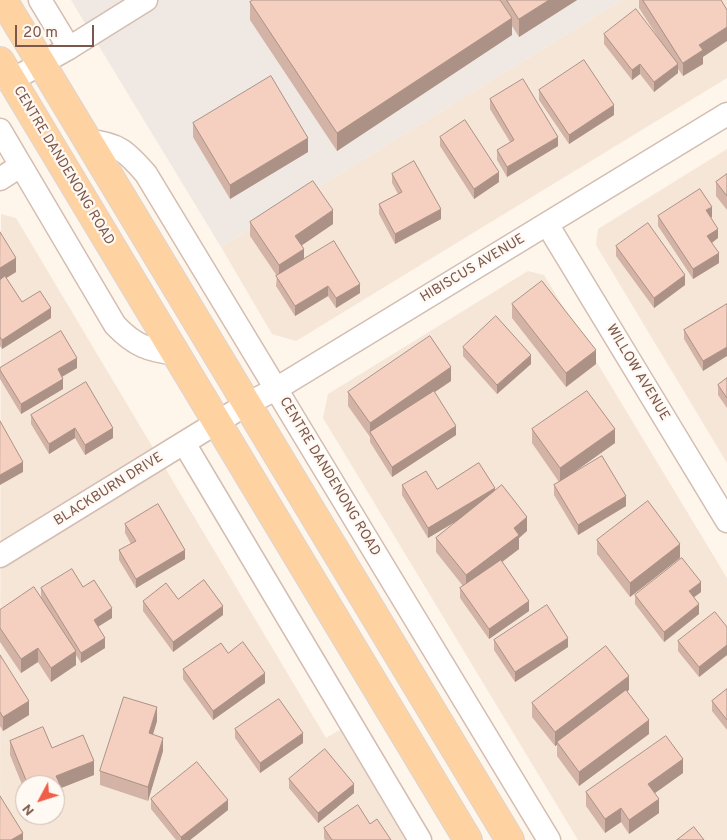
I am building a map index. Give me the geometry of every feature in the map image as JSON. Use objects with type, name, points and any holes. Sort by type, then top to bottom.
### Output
[{"type":"main road","points":[[3,0],[510,840]]},
{"type":"main road","name":"CENTRE DANDENONG ROAD","points":[[4,73],[176,354],[468,840]]},
{"type":"street","points":[[40,0],[69,48]]},
{"type":"street","points":[[4,73],[41,63],[69,48],[146,0]]},
{"type":"street","name":"HIBISCUS AVENUE","points":[[217,423],[727,114]]},
{"type":"street","points":[[0,130],[115,325],[126,337],[139,346],[154,351],[176,354]]},
{"type":"street","name":"CENTRE DANDENONG ROAD","points":[[88,141],[106,142],[119,148],[146,174],[549,840]]},
{"type":"street","points":[[0,178],[20,166]]},
{"type":"street","name":"WILLOW AVENUE","points":[[547,224],[727,521]]},
{"type":"street","name":"BLACKBURN DRIVE","points":[[0,556],[217,423]]},
{"type":"street","points":[[184,443],[420,840]]},
{"type":"shaded area","points":[[71,0],[622,0],[221,247]]},
{"type":"shaded area","points":[[622,0],[727,0],[727,78],[296,341],[272,334],[221,247]]},
{"type":"shaded area","points":[[727,149],[727,463],[596,245],[598,229]]},
{"type":"shaded area","points":[[1,214],[16,218],[326,738],[355,721],[426,840],[0,840]]},
{"type":"shaded area","points":[[528,271],[544,275],[727,578],[727,840],[578,840],[323,418],[328,394]]},
{"type":"building","points":[[253,0],[500,0],[512,18],[337,133],[250,2]]},
{"type":"building","points":[[507,0],[549,0],[519,19]]},
{"type":"building","points":[[643,0],[721,0],[727,10],[727,27],[699,45],[703,50],[683,63]]},
{"type":"building","points":[[636,9],[678,64],[654,82],[640,64],[632,70],[604,34]]},
{"type":"building","points":[[584,60],[614,105],[569,135],[539,90]]},
{"type":"building","points":[[271,76],[308,138],[230,185],[193,123]]},
{"type":"building","points":[[523,79],[558,137],[507,167],[497,150],[514,140],[490,99]]},
{"type":"building","points":[[465,120],[499,172],[474,189],[440,137]]},
{"type":"building","points":[[414,161],[441,209],[395,234],[379,204],[402,192],[392,174]]},
{"type":"building","points":[[727,174],[727,196],[716,182]]},
{"type":"building","points":[[313,181],[333,210],[295,236],[304,249],[279,265],[250,222]]},
{"type":"building","points":[[700,189],[712,207],[706,210],[718,229],[707,236],[719,253],[693,269],[658,216]]},
{"type":"building","points":[[648,223],[685,275],[654,298],[616,246]]},
{"type":"building","points":[[0,232],[16,258],[0,268]]},
{"type":"building","points":[[334,241],[360,284],[336,298],[328,286],[295,306],[276,276]]},
{"type":"building","points":[[5,276],[22,302],[40,291],[51,308],[2,340],[0,337],[0,280]]},
{"type":"building","points":[[542,281],[596,350],[566,373],[512,304]]},
{"type":"building","points":[[727,304],[727,347],[703,361],[684,330]]},
{"type":"building","points":[[496,316],[531,355],[497,385],[463,347]]},
{"type":"building","points":[[61,331],[77,358],[58,369],[63,379],[21,404],[0,368]]},
{"type":"building","points":[[430,336],[451,367],[370,423],[348,392]]},
{"type":"building","points":[[727,378],[727,398],[718,385]]},
{"type":"building","points":[[86,382],[113,428],[85,445],[75,428],[49,444],[31,415]]},
{"type":"building","points":[[434,391],[456,426],[392,467],[370,432]]},
{"type":"building","points":[[587,391],[615,429],[560,468],[532,429]]},
{"type":"building","points":[[0,421],[23,462],[0,475]]},
{"type":"building","points":[[602,456],[626,496],[578,525],[554,485]]},
{"type":"building","points":[[479,463],[495,488],[428,528],[402,485],[426,471],[437,489]]},
{"type":"building","points":[[502,485],[527,517],[514,528],[519,535],[466,575],[436,538]]},
{"type":"building","points":[[648,501],[680,544],[630,583],[597,540]]},
{"type":"building","points":[[158,504],[185,550],[136,579],[119,550],[136,541],[125,524]]},
{"type":"building","points":[[682,558],[701,582],[689,591],[699,604],[664,632],[635,595]]},
{"type":"building","points":[[501,560],[529,601],[489,629],[460,588]]},
{"type":"building","points":[[72,569],[83,587],[94,580],[112,608],[94,620],[105,638],[81,653],[41,588]]},
{"type":"building","points":[[204,580],[223,606],[173,642],[143,601],[166,583],[178,599]]},
{"type":"building","points":[[34,587],[76,651],[51,668],[38,648],[21,659],[0,628],[0,610]]},
{"type":"building","points":[[547,605],[568,638],[515,672],[494,640]]},
{"type":"building","points":[[715,612],[727,627],[727,645],[699,667],[678,641]]},
{"type":"building","points":[[243,642],[265,673],[213,711],[183,669],[221,643],[228,653]]},
{"type":"building","points":[[606,646],[629,676],[555,732],[532,703]]},
{"type":"building","points":[[0,655],[29,701],[3,717],[0,712]]},
{"type":"building","points":[[727,689],[727,720],[712,701]]},
{"type":"building","points":[[626,690],[649,720],[579,772],[557,742]]},
{"type":"building","points":[[124,697],[157,707],[149,733],[163,738],[148,787],[100,771]]},
{"type":"building","points":[[279,699],[303,733],[260,763],[235,729]]},
{"type":"building","points":[[43,727],[52,748],[83,735],[94,761],[59,775],[24,775],[10,741]]},
{"type":"building","points":[[666,736],[683,759],[648,784],[659,799],[629,820],[621,808],[605,819],[586,792]]},
{"type":"building","points":[[325,749],[354,784],[318,813],[289,779]]},
{"type":"building","points":[[197,762],[228,800],[181,837],[151,799]]},
{"type":"building","points":[[0,796],[15,820],[15,825],[18,825],[23,833],[11,840],[0,840]]},
{"type":"building","points":[[358,805],[370,824],[377,819],[391,840],[332,840],[324,828]]},
{"type":"building","points":[[694,827],[704,840],[677,840]]}]
